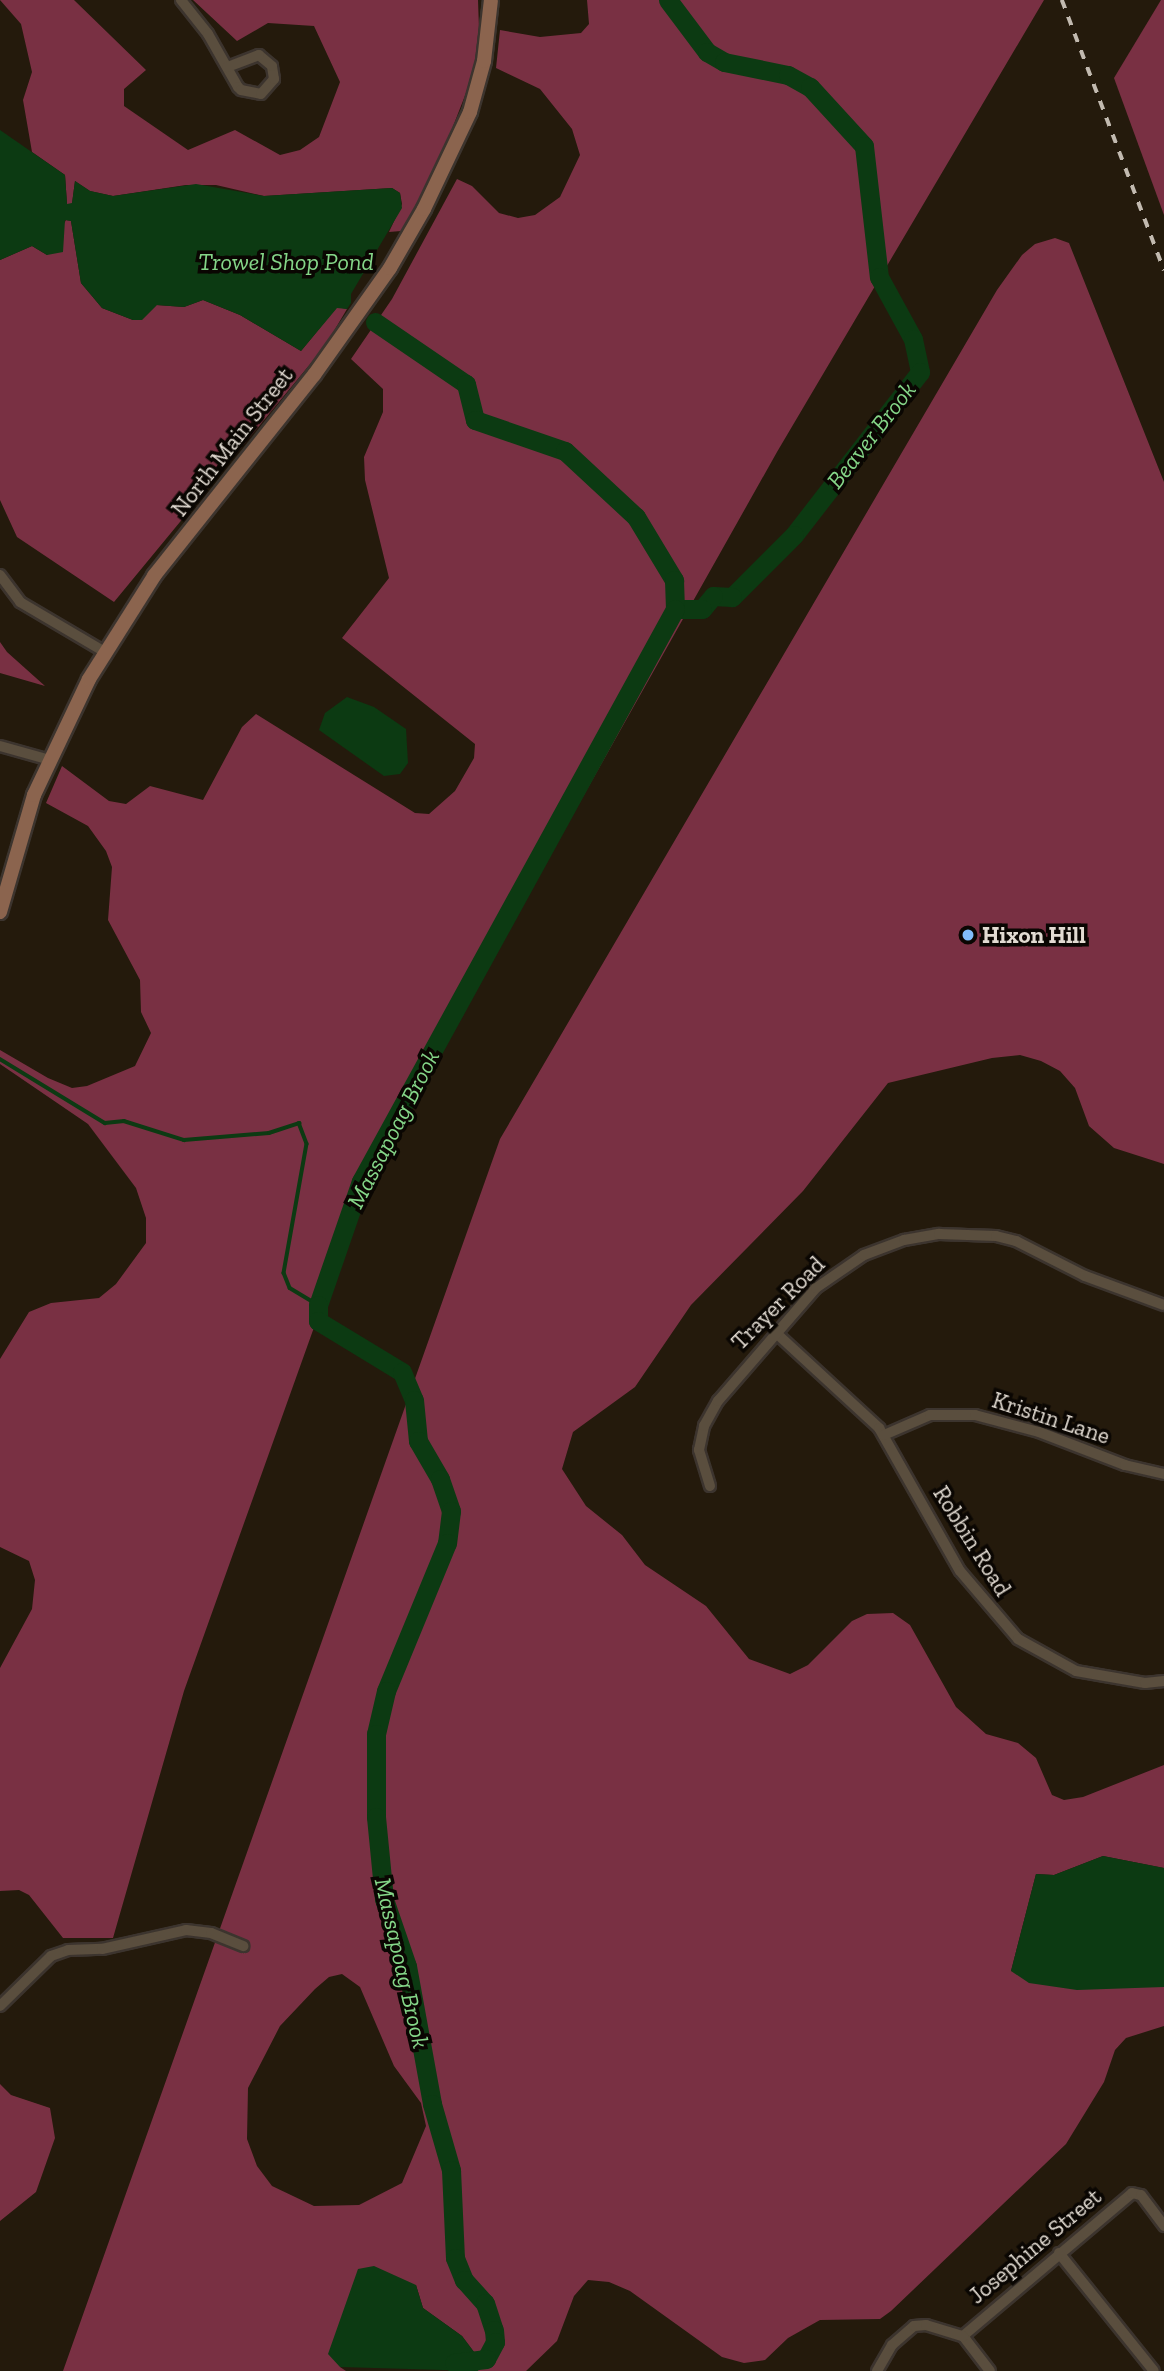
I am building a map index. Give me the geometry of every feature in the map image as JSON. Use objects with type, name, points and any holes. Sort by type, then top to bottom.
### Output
[{"type":"main road","name":"North Main Street","points":[[1,907],[34,795],[105,652],[154,576],[314,375],[390,268],[446,167],[470,112],[484,61],[492,0]]},
{"type":"street","points":[[181,0],[227,67],[248,94],[265,92],[273,83],[272,66],[259,55],[227,67]]},
{"type":"street","points":[[0,575],[20,602],[105,652]]},
{"type":"street","points":[[0,746],[50,760]]},
{"type":"street","name":"Trayer Road","points":[[710,1486],[699,1450],[704,1426],[718,1401],[775,1332],[816,1288],[864,1255],[904,1240],[965,1232],[1016,1241],[1085,1276],[1164,1305]]},
{"type":"street","name":"Robbin Road","points":[[775,1332],[867,1413],[884,1435],[960,1571],[1018,1639],[1076,1671],[1133,1681],[1164,1681]]},
{"type":"street","name":"Kristin Lane","points":[[884,1435],[930,1415],[975,1415],[1039,1432],[1125,1465],[1164,1474]]},
{"type":"street","points":[[0,2006],[51,1956],[68,1950],[102,1949],[186,1930],[211,1933],[244,1946]]},
{"type":"street","name":"Josephine Street","points":[[963,2336],[1059,2253],[1136,2193],[1164,2226]]},
{"type":"street","points":[[1059,2253],[1154,2371]]},
{"type":"street","points":[[877,2371],[891,2345],[914,2326],[926,2325],[963,2336],[990,2371]]},
{"type":"shaded area","points":[[0,0],[74,0],[146,70],[124,89],[124,106],[188,150],[235,130],[280,155],[300,150],[319,137],[340,82],[314,26],[268,23],[237,41],[193,0],[478,0],[480,57],[431,183],[401,231],[389,232],[402,204],[400,193],[392,188],[264,196],[216,185],[186,185],[113,196],[90,191],[75,181],[72,204],[67,204],[65,175],[32,152],[23,100],[32,72],[21,24]]},
{"type":"shaded area","points":[[587,0],[1044,0],[777,452],[366,1182],[184,1691],[113,1938],[63,1938],[29,1895],[19,1890],[0,1891],[0,1668],[32,1609],[35,1580],[29,1561],[0,1547],[0,1359],[29,1312],[51,1303],[99,1298],[116,1284],[146,1243],[146,1218],[136,1188],[88,1124],[0,1064],[0,1050],[48,1078],[72,1088],[87,1086],[135,1066],[151,1033],[141,1012],[140,980],[108,920],[112,867],[106,851],[88,826],[46,803],[62,766],[109,801],[126,804],[150,786],[203,800],[242,727],[256,714],[415,813],[429,814],[455,791],[474,758],[475,744],[342,638],[389,578],[365,480],[364,457],[383,412],[383,389],[351,359],[392,299],[457,179],[472,186],[499,213],[518,218],[535,215],[560,197],[580,155],[572,129],[540,89],[496,68],[500,30],[540,37],[581,33],[589,24]]},
{"type":"shaded area","points":[[1161,0],[1164,0],[1164,215],[1114,78]]},
{"type":"shaded area","points":[[66,220],[71,221],[81,283],[102,308],[133,320],[156,305],[184,307],[203,300],[240,315],[301,351],[337,307],[347,309],[325,346],[114,602],[17,537],[0,500],[0,260],[32,246],[47,255]]},
{"type":"shaded area","points":[[1055,238],[1069,243],[1164,482],[1164,1164],[1114,1148],[1089,1126],[1075,1088],[1060,1071],[1041,1061],[1020,1055],[992,1058],[888,1083],[803,1191],[691,1305],[635,1387],[573,1432],[562,1469],[586,1506],[622,1535],[645,1565],[706,1606],[749,1659],[790,1674],[808,1665],[852,1621],[867,1614],[893,1613],[910,1625],[956,1707],[986,1734],[1018,1743],[1036,1758],[1052,1795],[1064,1800],[1083,1797],[1164,1765],[1164,1868],[1103,1856],[1054,1875],[1036,1874],[1011,1971],[1164,1987],[1164,2026],[1126,2038],[1115,2050],[1104,2082],[1066,2144],[891,2311],[880,2319],[820,2320],[788,2338],[765,2360],[744,2363],[722,2357],[630,2291],[609,2282],[588,2280],[574,2296],[557,2341],[526,2371],[478,2371],[480,2360],[462,2336],[423,2308],[416,2285],[340,2367],[346,2371],[63,2371],[500,1139],[997,290],[1022,255],[1035,244]],"holes":[[[342,1974],[360,1987],[394,2066],[421,2103],[426,2126],[402,2183],[359,2205],[314,2206],[272,2186],[257,2166],[247,2139],[248,2088],[280,2026],[315,1989],[329,1977]]]},
{"type":"shaded area","points":[[0,642],[7,652],[45,686],[0,673]]},
{"type":"shaded area","points":[[0,2084],[11,2095],[50,2108],[55,2138],[36,2192],[0,2221]]},
{"type":"water","name":"Trowel Shop Pond","points":[[0,130],[65,175],[67,204],[72,203],[75,181],[90,191],[113,196],[196,184],[264,196],[392,188],[400,193],[402,208],[351,294],[351,303],[347,309],[337,308],[301,351],[240,315],[203,300],[184,307],[157,305],[142,320],[133,320],[102,308],[81,283],[71,221],[65,220],[63,252],[47,255],[32,246],[0,260]]},
{"type":"water","points":[[347,697],[374,707],[406,729],[408,763],[400,774],[384,776],[319,730],[325,713]]},
{"type":"water","points":[[1103,1856],[1164,1868],[1164,1987],[1077,1990],[1029,1983],[1011,1971],[1036,1874],[1054,1875]]},
{"type":"water","points":[[374,2266],[416,2285],[423,2308],[462,2336],[480,2360],[478,2371],[340,2367],[328,2354],[358,2269]]},
{"type":"waterway","name":"Beaver Brook","points":[[668,0],[707,52],[724,62],[788,75],[810,87],[864,146],[879,277],[913,339],[920,372],[794,535],[732,597],[713,596],[702,609],[675,609]]},
{"type":"waterway","name":"Massapoag Brook","points":[[375,322],[466,384],[475,420],[565,451],[636,517],[674,580],[675,609],[361,1181],[318,1305],[318,1321],[402,1372],[414,1400],[418,1441],[440,1479],[451,1511],[447,1543],[386,1691],[376,1734],[376,1817],[384,1899],[407,1966],[432,2104],[451,2170],[455,2258],[464,2280],[485,2303],[494,2330],[495,2342],[486,2359],[454,2363]]},
{"type":"waterway","points":[[0,1059],[105,1123],[124,1121],[184,1140],[269,1133],[299,1123],[307,1144],[284,1273],[290,1288],[318,1305]]},
{"type":"railway","points":[[1062,0],[1164,270]]},
{"type":"place","name":"Hixon Hill","points":[[968,935]]}]
